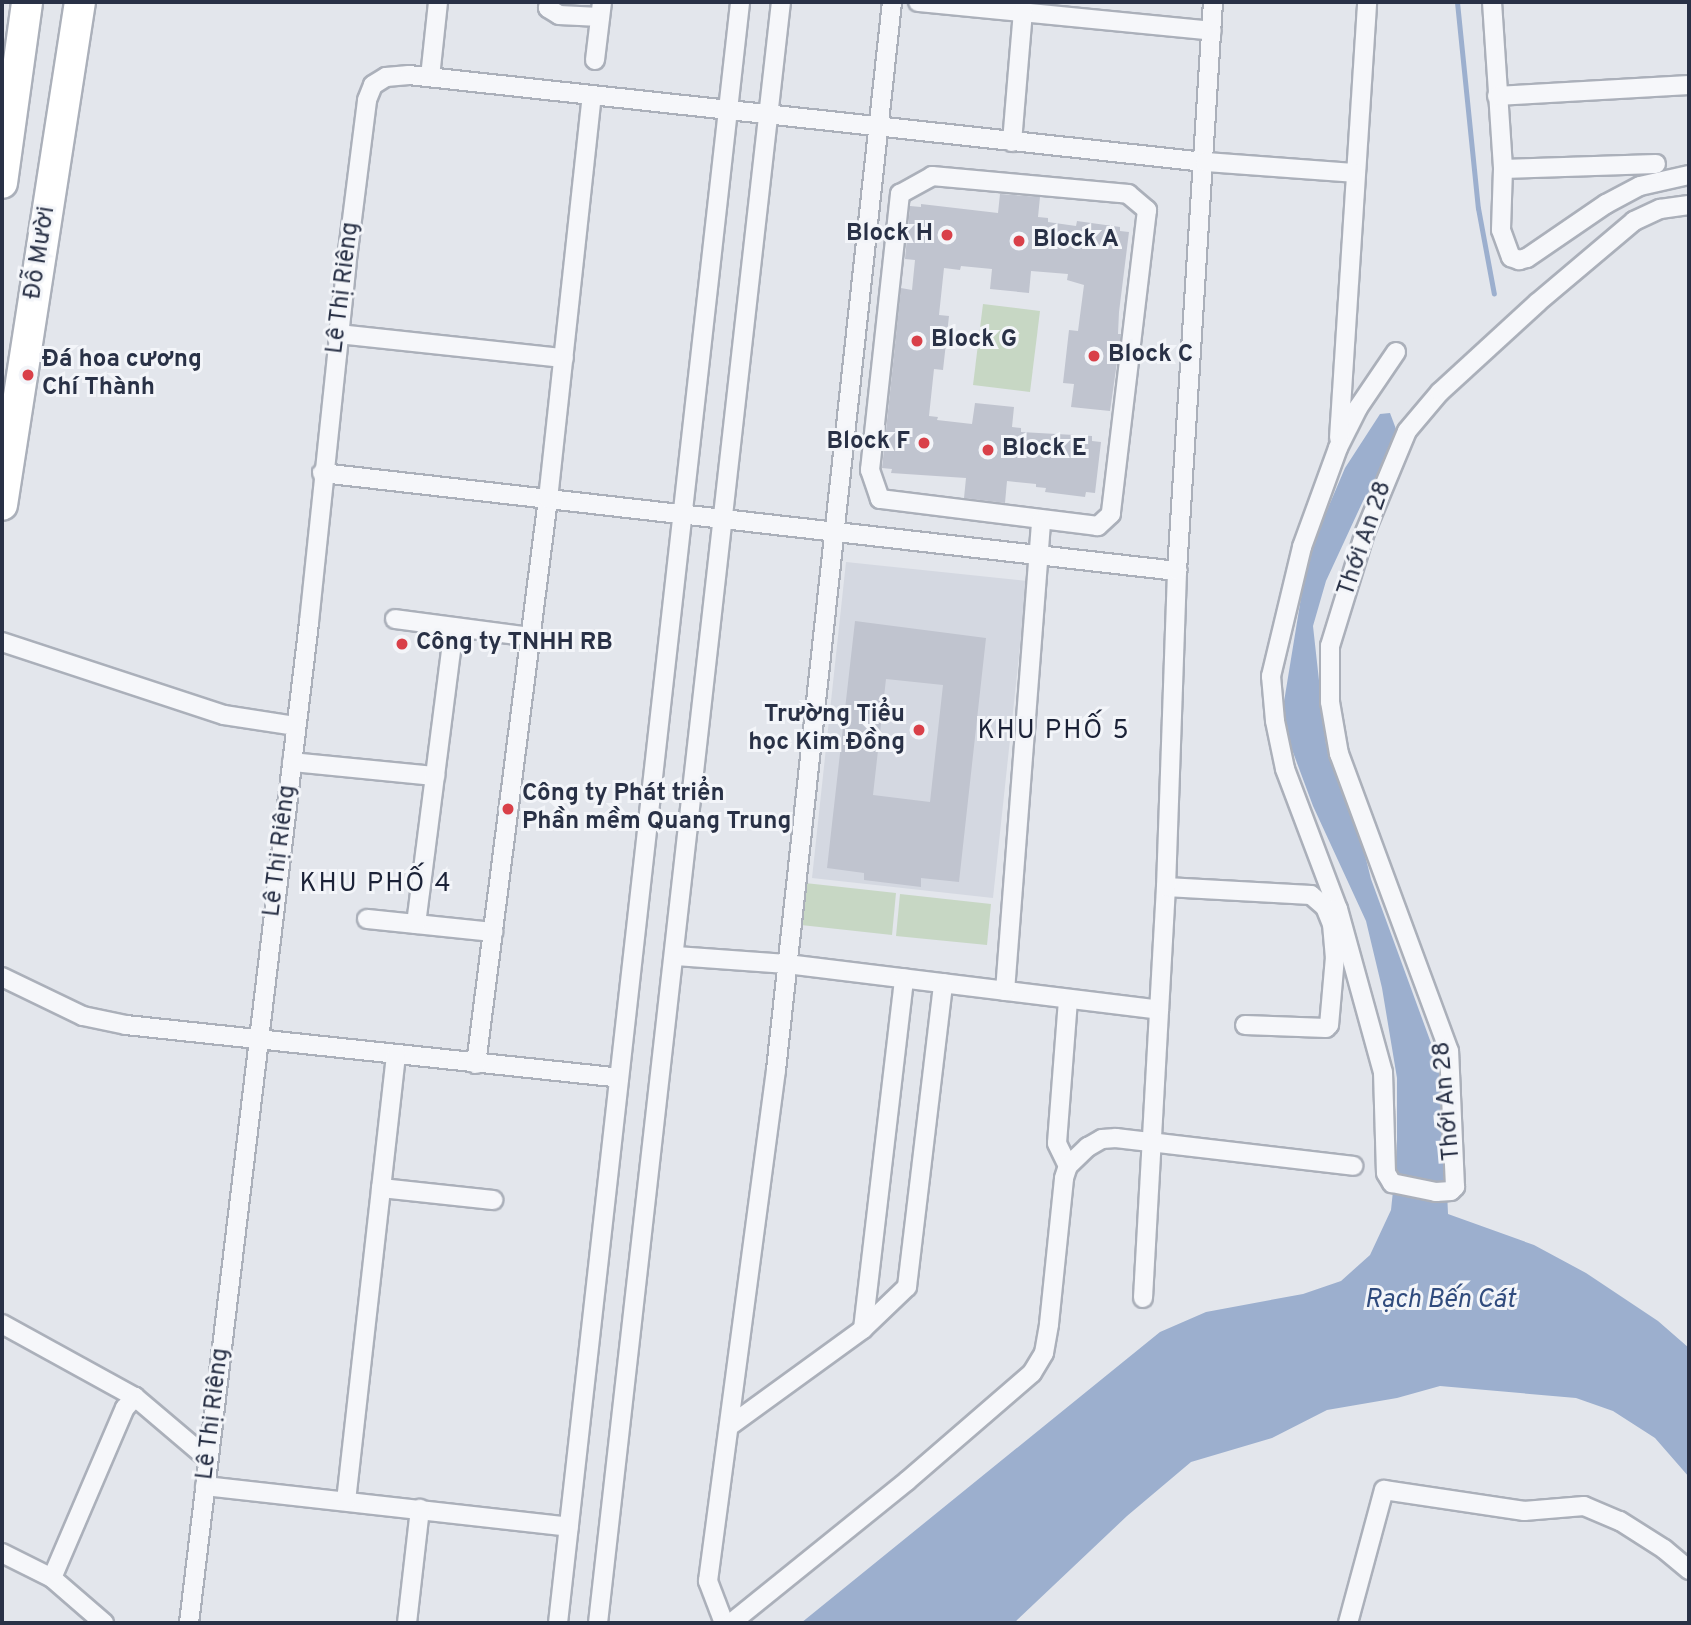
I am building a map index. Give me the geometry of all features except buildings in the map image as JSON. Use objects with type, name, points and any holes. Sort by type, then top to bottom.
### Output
[{"type":"highway","points":[[2,51],[17,2]]},
{"type":"highway","points":[[2,183],[27,2]]},
{"type":"highway","name":"Đỗ Mười","points":[[2,380],[61,2]]},
{"type":"highway","name":"Đỗ Mười","points":[[2,505],[80,2]]},
{"type":"street","points":[[438,2],[430,77],[1012,142],[1205,162],[1355,173]]},
{"type":"street","points":[[549,2],[548,8],[559,15],[601,9],[595,60]]},
{"type":"street","points":[[558,1623],[740,2]]},
{"type":"street","points":[[598,1623],[676,956],[781,2]]},
{"type":"street","points":[[724,1623],[708,1581],[731,1425],[787,964],[892,2]]},
{"type":"street","points":[[918,2],[1212,31]]},
{"type":"street","points":[[1143,1298],[1166,887],[1177,571],[1205,162],[1213,2]]},
{"type":"street","points":[[1338,448],[1367,2]]},
{"type":"street","points":[[1492,2],[1503,169],[1501,230],[1511,257],[1519,260],[1527,258],[1606,204],[1640,186],[1689,175]]},
{"type":"street","points":[[1012,142],[1023,12]]},
{"type":"street","name":"Lê Thị Riêng","points":[[189,1623],[292,761],[338,334],[367,100],[376,81],[396,75],[430,77]]},
{"type":"street","points":[[1497,96],[1689,85]]},
{"type":"street","points":[[477,1064],[548,499],[592,96]]},
{"type":"street","points":[[1503,169],[1656,164]]},
{"type":"street","points":[[932,176],[1128,194],[1147,210],[1111,514],[1098,526],[1041,520],[880,499],[870,470],[900,194],[932,176]]},
{"type":"street","name":"Thới An 28","points":[[1396,352],[1358,408],[1338,448],[1301,547],[1270,676],[1275,722],[1285,769],[1338,909],[1380,1060],[1385,1101],[1386,1173],[1392,1183],[1436,1192],[1451,1191],[1455,1187],[1449,1051],[1339,754],[1329,702],[1330,646],[1366,532],[1407,431],[1440,392],[1537,303],[1634,221],[1660,209],[1689,205]]},
{"type":"street","points":[[338,334],[564,358]]},
{"type":"street","points":[[323,473],[1177,571]]},
{"type":"street","points":[[1005,991],[1041,520]]},
{"type":"street","points":[[395,619],[531,637]]},
{"type":"street","points":[[416,924],[454,627]]},
{"type":"street","points":[[2,642],[224,715],[296,726]]},
{"type":"street","points":[[292,761],[435,776]]},
{"type":"street","points":[[1166,887],[1311,895],[1325,907],[1332,925],[1335,957],[1329,1025],[1326,1028],[1245,1025]]},
{"type":"street","points":[[367,919],[493,932]]},
{"type":"street","points":[[676,956],[787,964],[1159,1010]]},
{"type":"street","points":[[2,977],[83,1016],[126,1025],[619,1078]]},
{"type":"street","points":[[863,1329],[904,978]]},
{"type":"street","points":[[731,1425],[863,1329],[907,1287],[943,983]]},
{"type":"street","points":[[1068,1000],[1057,1143],[1068,1166]]},
{"type":"street","points":[[346,1501],[396,1055]]},
{"type":"street","points":[[731,1623],[907,1481],[1032,1373],[1044,1353],[1048,1334],[1064,1178],[1068,1166],[1088,1147],[1102,1139],[1152,1141],[1353,1166]]},
{"type":"street","points":[[381,1188],[493,1200]]},
{"type":"street","points":[[2,1324],[135,1397],[141,1406],[208,1459]]},
{"type":"street","points":[[52,1578],[125,1408],[135,1397]]},
{"type":"street","points":[[205,1486],[569,1527]]},
{"type":"street","points":[[1348,1623],[1384,1490],[1524,1511],[1584,1506],[1620,1521],[1664,1549],[1689,1570]]},
{"type":"street","points":[[407,1623],[420,1509]]},
{"type":"street","points":[[2,1553],[52,1578],[104,1623]]},
{"type":"shaded area","name":"Trường Tiểu học Kim Đồng","points":[[846,562],[1027,581],[993,898],[812,878]]},
{"type":"green space","points":[[983,304],[1040,311],[1030,392],[973,385]]},
{"type":"green space","points":[[805,883],[896,893],[892,935],[801,925]]},
{"type":"green space","points":[[900,894],[991,904],[987,945],[896,936]]},
{"type":"water","name":"Rạch Bến Cát","points":[[1390,413],[1396,429],[1389,462],[1363,501],[1326,581],[1313,626],[1326,744],[1350,795],[1371,879],[1442,1073],[1448,1214],[1534,1245],[1586,1273],[1658,1321],[1689,1348],[1689,1477],[1655,1438],[1613,1411],[1576,1398],[1440,1386],[1397,1398],[1327,1410],[1272,1438],[1191,1462],[1127,1516],[1014,1623],[801,1623],[1160,1332],[1206,1312],[1303,1294],[1341,1281],[1370,1255],[1391,1210],[1397,1152],[1397,1078],[1382,988],[1366,921],[1313,806],[1281,720],[1308,555],[1345,468],[1380,414]]},
{"type":"waterway","points":[[1457,2],[1478,208],[1494,294]]},
{"type":"place","name":"Block H","points":[[947,235]]},
{"type":"place","name":"Block A","points":[[1019,241]]},
{"type":"place","name":"Block G","points":[[917,341]]},
{"type":"place","name":"Block C","points":[[1094,356]]},
{"type":"place","name":"Đá hoa cương Chí Thành","points":[[28,375]]},
{"type":"place","name":"Block F","points":[[924,443]]},
{"type":"place","name":"Block E","points":[[988,450]]},
{"type":"place","name":"Công ty TNHH RB","points":[[402,644]]},
{"type":"place","name":"Trường Tiểu học Kim Đồng","points":[[919,730]]},
{"type":"place","name":"Công ty Phát triển Phần mềm Quang Trung","points":[[508,809]]},
{"type":"district","name":"KHU PHỐ 5","points":[[1054,732]]},
{"type":"district","name":"KHU PHỐ 4","points":[[376,885]]}]
